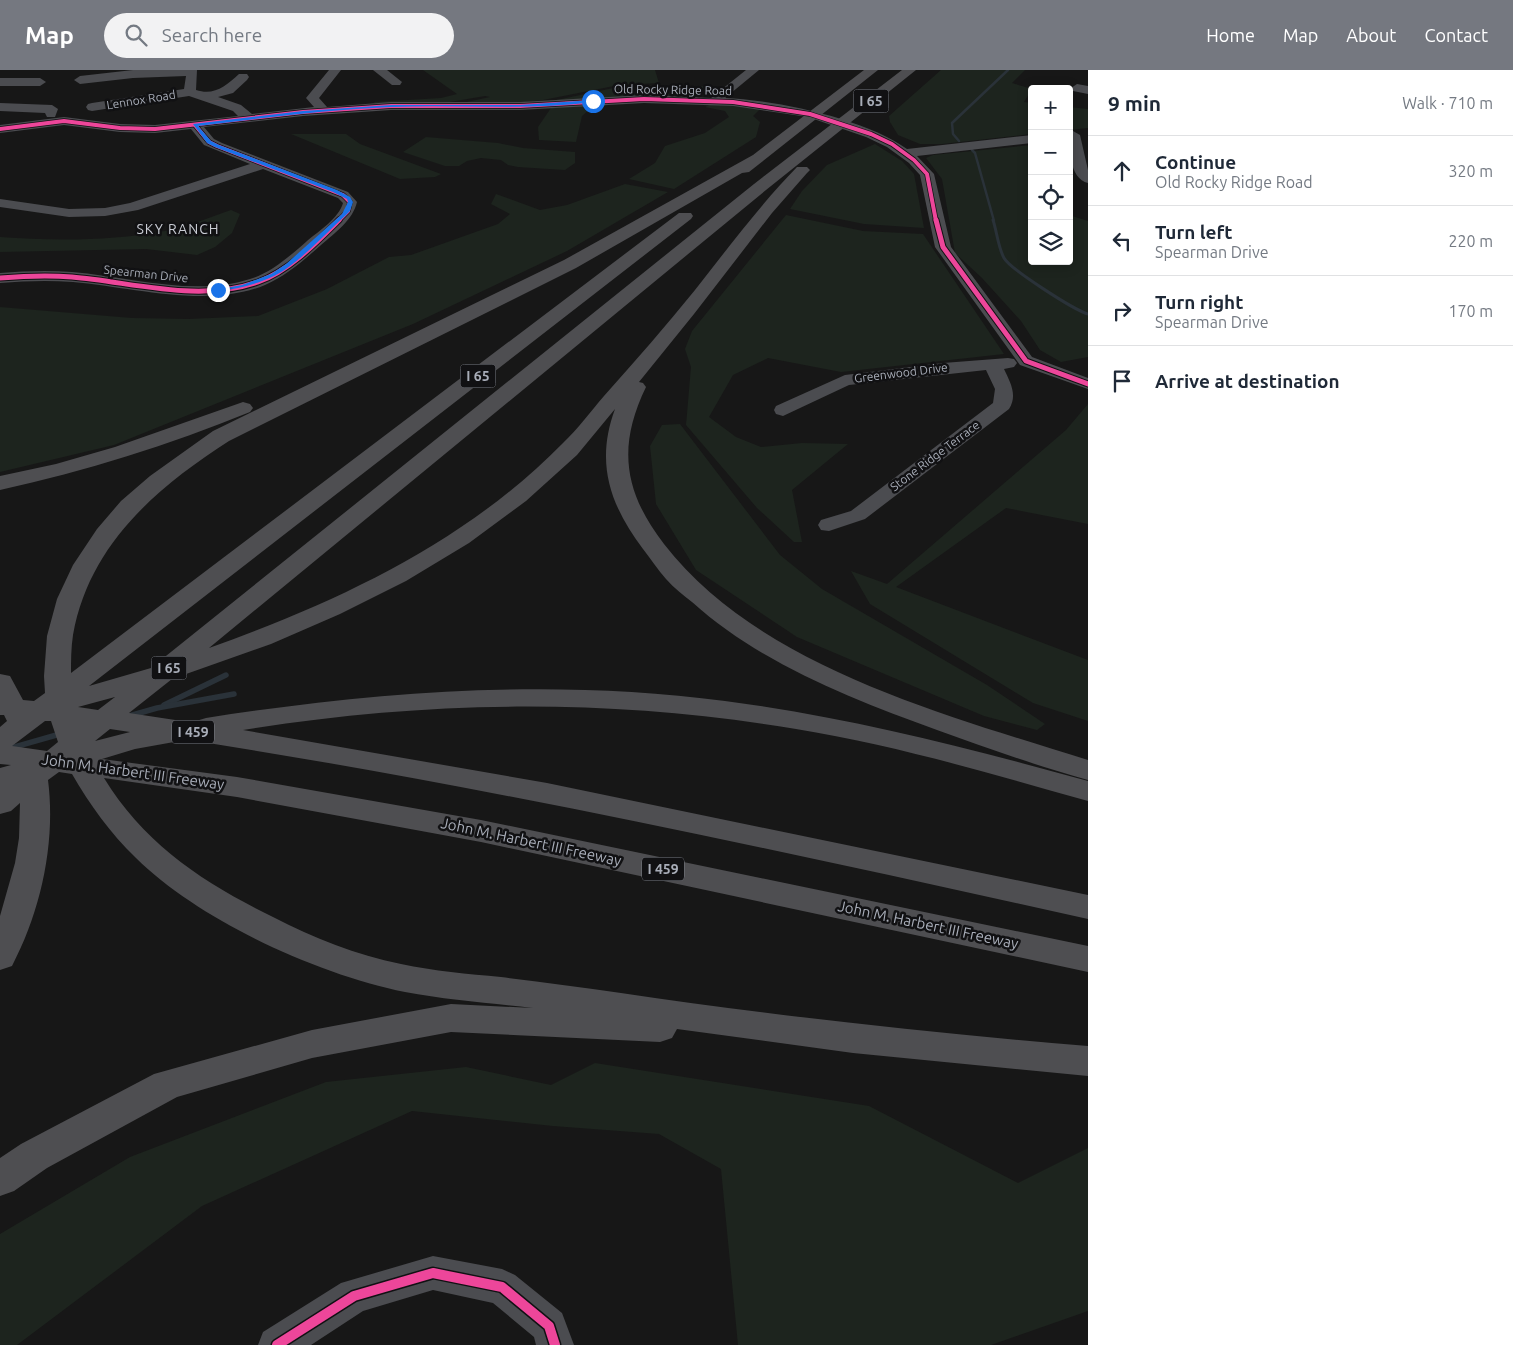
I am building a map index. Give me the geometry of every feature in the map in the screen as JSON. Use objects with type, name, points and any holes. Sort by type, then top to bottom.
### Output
[{"type":"highway","name":"I 65","points":[[0,741],[613,272],[872,70]]},
{"type":"highway","name":"I 65","points":[[0,804],[676,255],[910,70]]},
{"type":"highway","points":[[0,719],[106,691],[227,651],[323,612],[419,563],[494,515],[535,482],[569,450],[662,342],[784,190],[809,163],[831,132]]},
{"type":"highway","points":[[758,158],[570,264],[221,436],[192,454],[157,480],[106,531],[90,554],[73,588],[64,616],[57,652],[57,686],[65,726],[83,768],[108,809],[140,843],[172,872],[206,896],[283,938],[340,960],[409,980],[550,996],[819,1035],[1088,1061]]},
{"type":"highway","points":[[662,342],[628,401],[621,420],[616,456],[620,481],[629,510],[658,555],[683,582],[713,608],[742,629],[781,653],[849,686],[928,717],[1088,770]]},
{"type":"highway","points":[[0,483],[58,471],[171,437],[327,374],[396,349]]},
{"type":"highway","points":[[0,682],[17,712],[28,742],[34,776],[35,811],[29,869],[21,903],[4,949]]},
{"type":"highway","points":[[0,778],[134,740],[284,713],[369,704],[500,696],[592,698],[682,704],[796,720],[898,740],[1088,791]]},
{"type":"highway","name":"I 459","points":[[0,706],[83,715],[385,762],[665,815],[1088,907]]},
{"type":"highway","name":"John M. Harbert III Freeway","points":[[0,754],[237,787],[481,831],[1088,959]]},
{"type":"highway","points":[[0,1179],[34,1156],[167,1085],[312,1044],[451,1018],[819,1035]]},
{"type":"street","points":[[324,111],[312,98],[335,70]]},
{"type":"street","points":[[379,70],[396,82]]},
{"type":"street","points":[[715,100],[753,70]]},
{"type":"street","points":[[80,80],[134,74],[192,71],[190,92],[237,108],[250,118]]},
{"type":"street","points":[[204,98],[229,90],[243,77]]},
{"type":"street","points":[[0,82],[40,82]]},
{"type":"street","name":"Lennox Road","points":[[92,107],[190,92]]},
{"type":"street","name":"Old Rocky Ridge Road","points":[[0,129],[50,122],[71,122],[138,129],[195,125],[324,111],[411,105],[520,106],[628,100],[715,100],[764,106],[829,119],[863,130],[898,148],[927,174],[943,247],[1026,361]]},
{"type":"street","points":[[0,107],[52,109],[50,122]]},
{"type":"street","name":"Spearman Drive","points":[[0,278],[60,276],[201,290],[230,288],[266,278],[287,265],[348,211],[350,202],[343,195],[209,142],[195,125]]},
{"type":"street","points":[[1073,135],[1088,133]]},
{"type":"street","points":[[898,148],[1028,139]]},
{"type":"street","points":[[1073,142],[1081,170],[1088,179]]},
{"type":"street","points":[[0,203],[69,213],[106,212],[133,207],[263,164]]},
{"type":"street","points":[[1026,361],[1088,384]]},
{"type":"street","name":"Greenwood Drive","points":[[783,410],[845,380],[950,367],[1026,361]]},
{"type":"street","name":"Stone Ridge Terrace","points":[[829,525],[858,515],[1002,405],[1004,389],[993,365]]},
{"type":"street","points":[[277,1345],[354,1296],[433,1273],[502,1287],[549,1326],[555,1345]]},
{"type":"shaded area","points":[[423,70],[655,70],[659,83],[619,85],[543,100],[509,104],[462,103],[490,97],[485,96],[450,102],[376,105],[374,102],[441,98],[457,94]]},
{"type":"shaded area","points":[[941,70],[1025,70],[1012,83],[1028,88],[1028,96],[1024,102],[1028,102],[1028,134],[942,144],[920,144],[898,135],[890,122],[889,116]]},
{"type":"shaded area","points":[[657,85],[683,88],[720,87],[705,96],[552,101],[618,87]]},
{"type":"shaded area","points":[[712,104],[760,109],[753,116],[760,122],[756,137],[674,189],[629,179],[655,163],[665,146],[705,133],[729,117],[725,111],[705,107]]},
{"type":"shaded area","points":[[587,105],[591,108],[582,116],[576,142],[539,140],[538,127],[551,108]]},
{"type":"shaded area","points":[[1073,107],[1088,109],[1088,128],[1073,130]]},
{"type":"shaded area","points":[[291,134],[346,134],[360,144],[441,174],[435,177],[400,179]]},
{"type":"shaded area","points":[[426,137],[575,152],[575,163],[565,170],[518,167],[508,165],[501,160],[481,158],[467,161],[459,166],[445,166],[403,152]]},
{"type":"shaded area","points":[[875,144],[902,161],[914,174],[924,228],[864,224],[790,209],[802,191],[827,165]]},
{"type":"shaded area","points":[[1028,145],[1028,265],[1073,265],[1073,216],[1088,221],[1088,357],[1061,362],[1040,350],[1021,321],[982,278],[955,253],[942,179],[926,158],[933,155]]},
{"type":"shaded area","points":[[625,184],[668,192],[567,251],[413,324],[114,445],[0,472],[0,307],[132,318],[189,319],[258,316],[327,289],[389,257],[411,255],[498,224],[510,214],[491,204],[496,194],[540,210],[567,205]]},
{"type":"shaded area","points":[[231,210],[240,214],[232,233],[215,247],[197,255],[146,249],[0,252],[0,237],[62,239],[124,237],[173,229]]},
{"type":"shaded area","points":[[786,215],[863,231],[923,234],[1004,354],[841,372],[768,358],[733,375],[709,417],[736,437],[761,447],[802,443],[848,444],[792,490],[802,542],[794,542],[757,508],[686,425],[691,367],[685,349],[692,331]]},
{"type":"shaded area","points":[[1088,404],[1088,524],[1006,508],[896,587],[1088,660],[1088,721],[1033,703],[870,604],[851,571],[887,584],[1066,430]]},
{"type":"shaded area","points":[[680,424],[780,555],[822,589],[987,685],[1045,724],[1037,730],[984,716],[797,637],[696,570],[656,504],[650,446],[662,425]]},
{"type":"shaded area","points":[[595,1063],[869,1106],[1018,1183],[1088,1148],[1088,1311],[991,1345],[738,1345],[721,1169],[659,1134],[553,1126],[412,1111],[202,1206],[17,1345],[0,1345],[0,1234],[130,1157],[326,1082],[466,1067],[551,1085]]},
{"type":"waterway","points":[[959,141],[953,134],[952,123],[1008,70]]},
{"type":"waterway","points":[[972,150],[975,153],[994,221]]},
{"type":"waterway","points":[[993,220],[1002,254],[1009,263],[1043,289],[1088,314]]},
{"type":"waterway","points":[[164,705],[226,675]]},
{"type":"waterway","points":[[129,716],[157,708],[234,694]]},
{"type":"waterway","points":[[0,751],[60,734]]},
{"type":"cycle path","points":[[0,129],[64,121],[120,128],[155,129],[303,112],[391,106],[520,106],[644,99],[733,102],[810,114],[871,134],[892,144],[914,160],[927,174],[943,247],[1026,361],[1088,384]]},
{"type":"cycle path","points":[[0,278],[64,276],[191,290],[215,290],[237,287],[258,282],[280,270],[330,230],[348,211],[350,202],[343,195],[217,146],[209,142],[195,125]]},
{"type":"cycle path","points":[[277,1345],[354,1296],[433,1273],[502,1287],[549,1326],[555,1345]]},
{"type":"district","name":"SKY RANCH","points":[[178,229]]},
{"type":"route","points":[[218,290],[243,286],[273,275],[344,215],[350,207],[350,202],[349,198],[335,191],[227,151],[209,142],[195,125],[303,112],[392,106],[520,106],[593,101]]}]
